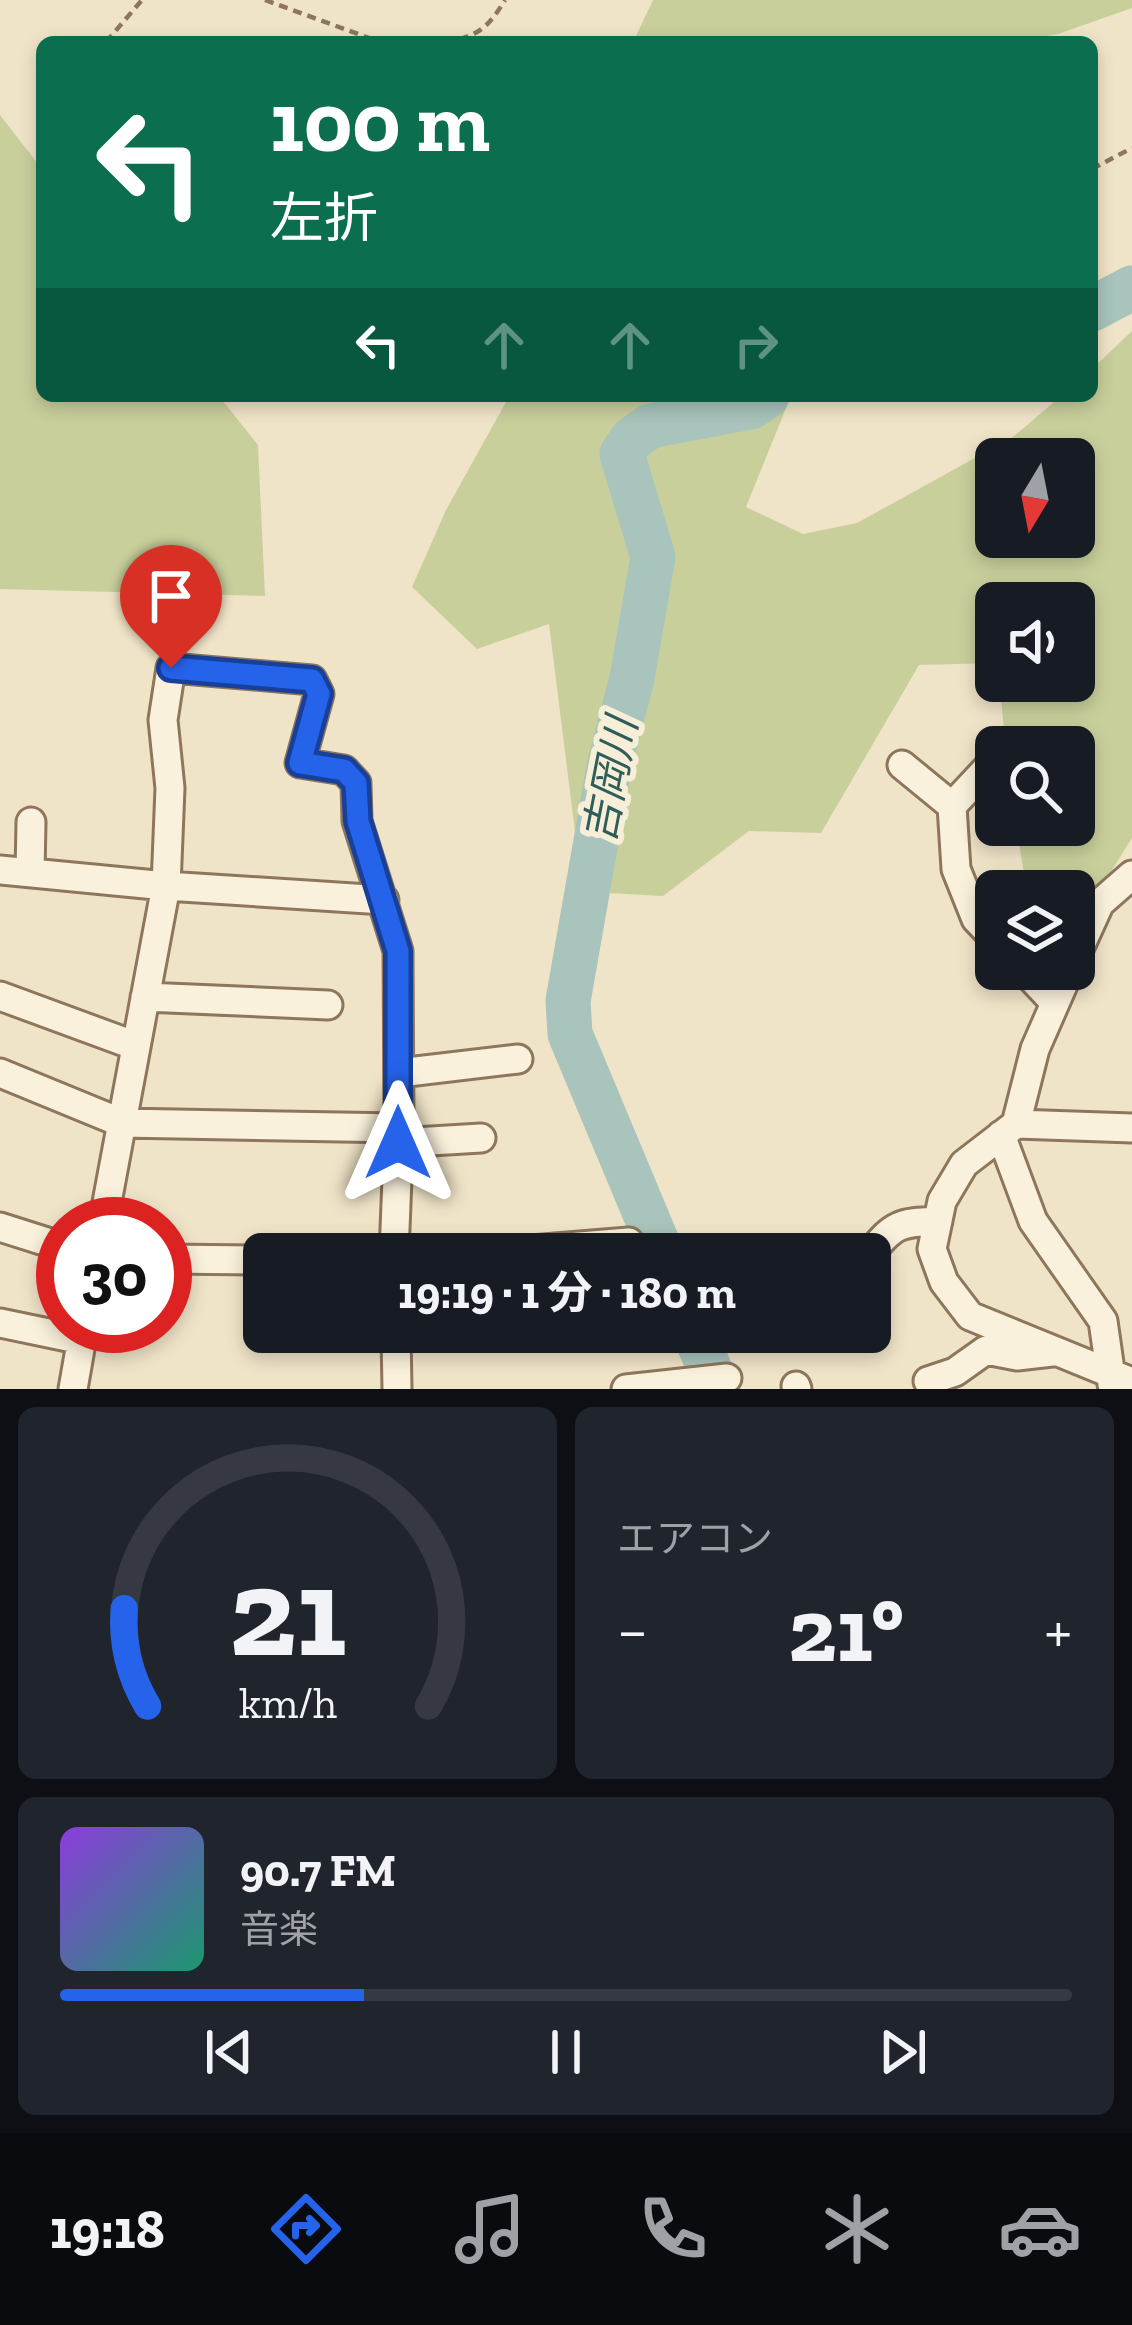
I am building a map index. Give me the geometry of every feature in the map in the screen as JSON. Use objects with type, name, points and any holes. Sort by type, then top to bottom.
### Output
[{"type":"street","points":[[108,1197],[166,886],[170,788],[163,721],[171,668],[312,680],[319,694],[300,763],[344,770],[356,783],[358,821],[398,951],[395,1233]]},
{"type":"street","points":[[902,765],[952,806]]},
{"type":"street","points":[[975,781],[952,806],[956,869],[975,916]]},
{"type":"street","points":[[31,822],[31,873]]},
{"type":"street","points":[[0,870],[384,900]]},
{"type":"street","points":[[1095,913],[1100,902],[1132,875]]},
{"type":"street","points":[[1043,990],[1055,1003]]},
{"type":"street","points":[[1061,990],[1008,1130],[1033,1221],[1103,1321],[1118,1382]]},
{"type":"street","points":[[0,996],[136,1046]]},
{"type":"street","points":[[145,998],[328,1005]]},
{"type":"street","points":[[398,1073],[518,1059]]},
{"type":"street","points":[[0,1073],[122,1124],[481,1138]]},
{"type":"street","points":[[1118,1382],[970,1316],[944,1282],[932,1250],[942,1201],[964,1164],[1008,1130],[1132,1128]]},
{"type":"street","points":[[886,1233],[902,1222],[938,1221]]},
{"type":"street","points":[[0,1227],[36,1238]]},
{"type":"street","points":[[192,1259],[243,1260]]},
{"type":"street","points":[[0,1323],[36,1327]]},
{"type":"street","points":[[928,1381],[955,1372],[986,1350],[1018,1356],[1058,1352]]},
{"type":"street","points":[[73,1389],[79,1353]]},
{"type":"street","points":[[397,1353],[398,1389]]},
{"type":"street","points":[[626,1389],[727,1378]]},
{"type":"path","points":[[111,36],[142,0]]},
{"type":"path","points":[[265,0],[364,36]]},
{"type":"path","points":[[470,36],[496,16],[505,0]]},
{"type":"path","points":[[1098,166],[1132,148]]},
{"type":"green space","points":[[653,0],[1132,0],[1132,8],[1047,36],[636,36]]},
{"type":"green space","points":[[0,115],[36,161],[36,402],[224,402],[258,445],[265,596],[0,589]]},
{"type":"green space","points":[[1132,331],[1132,838],[1095,892],[1095,870],[1024,870],[1020,846],[1095,846],[1095,726],[1004,726],[1001,702],[1095,702],[1095,582],[975,582],[975,664],[919,665],[821,833],[749,831],[663,896],[607,893],[576,840],[549,624],[477,649],[412,587],[446,510],[506,402],[789,402],[746,507],[803,534],[857,523],[975,458],[975,558],[1095,558],[1095,438],[1011,438],[1054,402],[1098,402],[1098,363]]},
{"type":"waterway","name":"吉岡川","points":[[1098,306],[1132,288]]},
{"type":"waterway","name":"吉岡川","points":[[653,1233],[570,1034],[568,1001],[609,767],[632,678],[653,557],[622,454],[650,426],[758,402]]},
{"type":"waterway","name":"吉岡川","points":[[703,1353],[718,1389]]},
{"type":"route","points":[[171,668],[312,680],[319,694],[300,763],[344,770],[356,783],[358,821],[398,951],[398,1143]]}]
